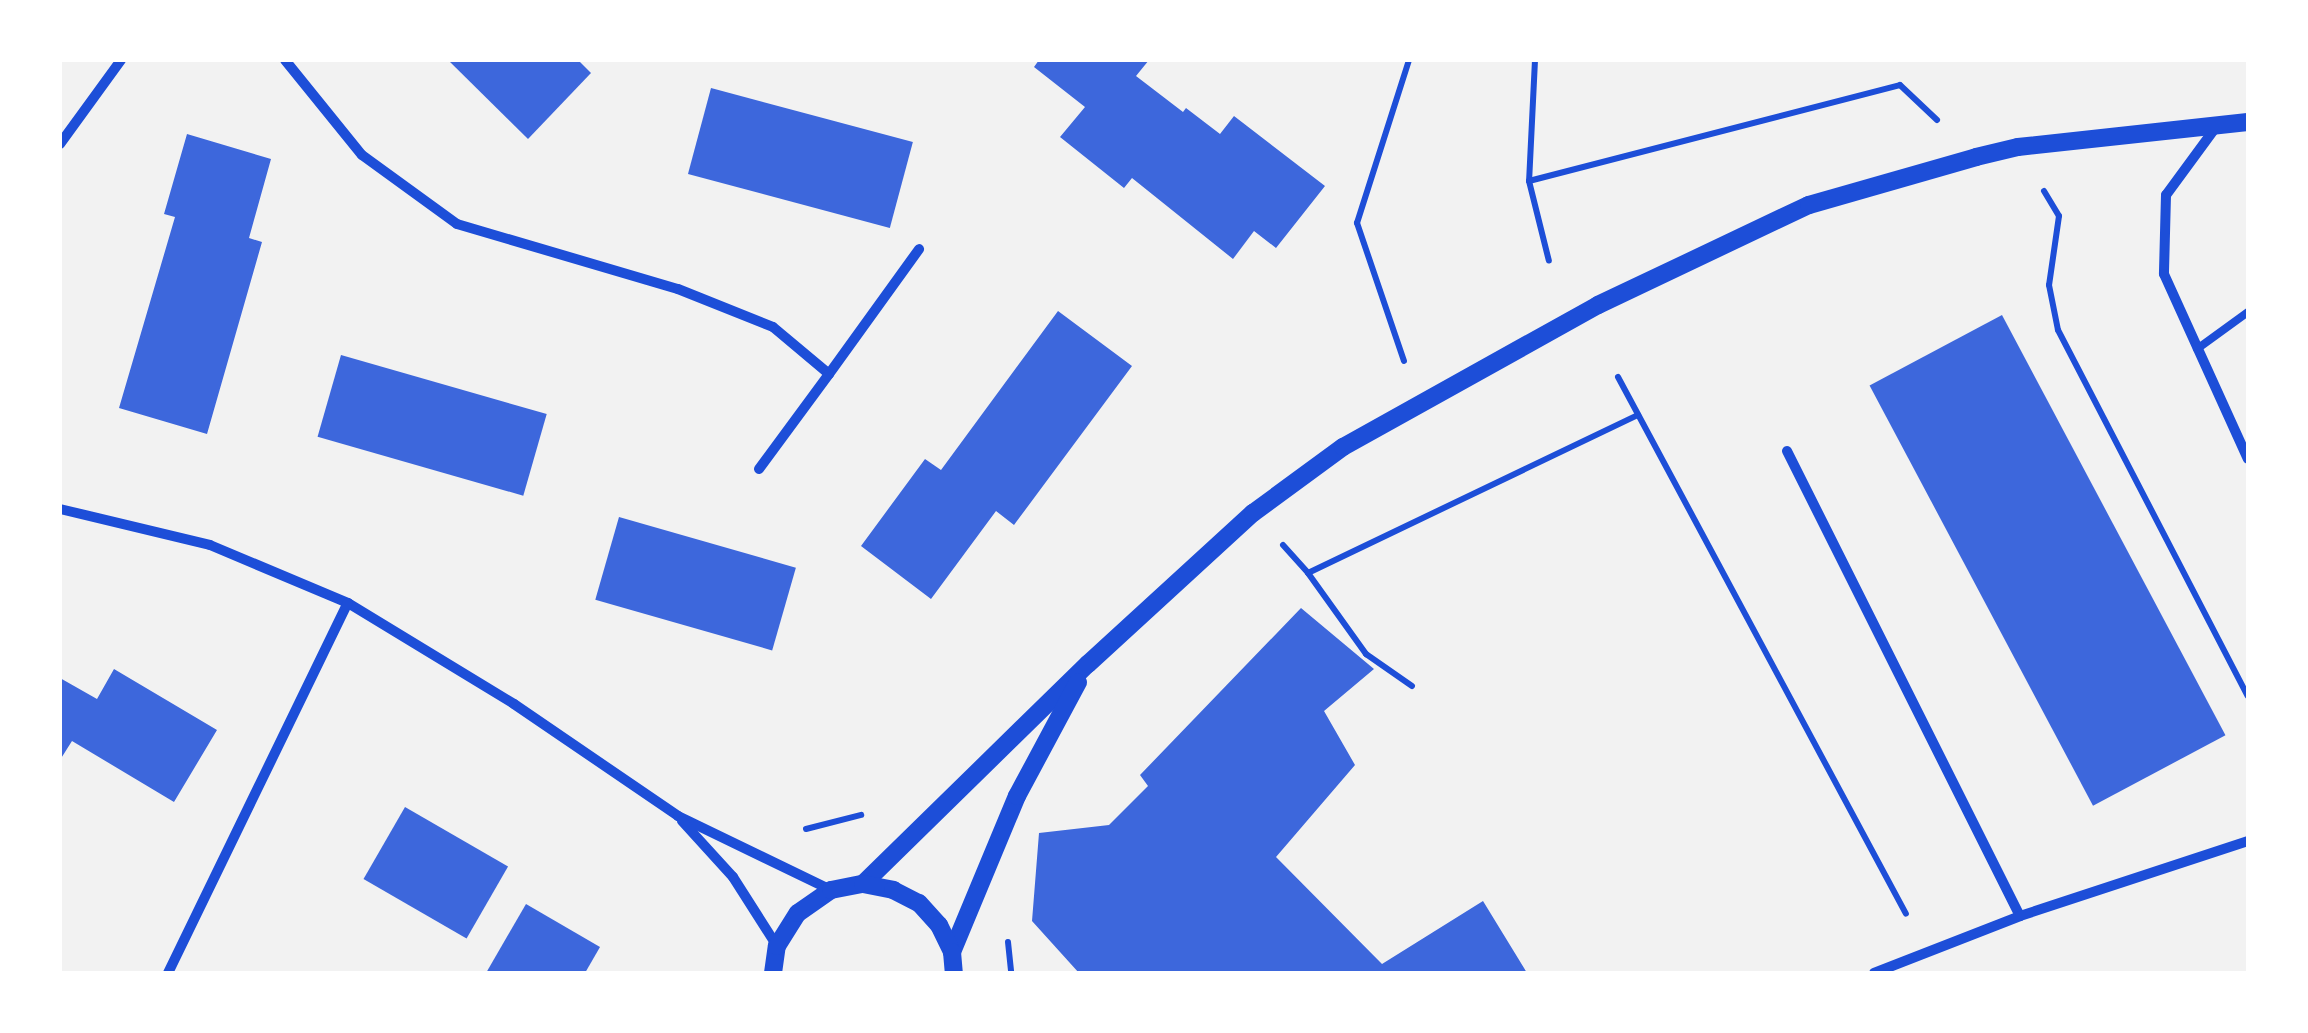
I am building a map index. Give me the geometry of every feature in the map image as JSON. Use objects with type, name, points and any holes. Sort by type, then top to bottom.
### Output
[{"type":"street","points":[[60,144],[120,60]]},
{"type":"street","points":[[284,60],[362,155],[457,224],[678,289],[742,314],[774,328],[829,374]]},
{"type":"street","points":[[2219,122],[2166,195],[2164,274],[2248,460]]},
{"type":"street","points":[[863,884],[1088,664],[1252,513],[1342,447],[1598,305],[1809,205],[1976,157],[2018,147],[2219,122],[2248,122]]},
{"type":"street","points":[[760,469],[919,249]]},
{"type":"street","points":[[1786,452],[2020,916]]},
{"type":"street","points":[[60,510],[210,545],[348,603],[514,704],[678,816],[831,890]]},
{"type":"street","points":[[168,973],[348,603]]},
{"type":"street","points":[[952,952],[1017,796],[1088,664]]},
{"type":"street","points":[[678,816],[733,876],[778,946]]},
{"type":"street","points":[[1874,973],[2020,916],[2248,841]]},
{"type":"street","points":[[773,973],[778,946],[798,913],[831,890],[863,884],[893,890],[919,903],[940,926],[952,952],[954,973]]},
{"type":"lane","points":[[2197,348],[2248,312]]},
{"type":"path","points":[[1409,60],[1357,223],[1418,405]]},
{"type":"path","points":[[1535,60],[1528,181],[1550,261]]},
{"type":"path","points":[[1528,181],[1900,85],[1976,157]]},
{"type":"path","points":[[2018,147],[2059,216],[2049,285],[2058,330],[2248,696]]},
{"type":"path","points":[[1618,377],[1926,950]]},
{"type":"path","points":[[1308,573],[1638,414]]},
{"type":"path","points":[[1252,513],[1308,573],[1366,654],[1412,686]]},
{"type":"path","points":[[786,828],[804,830],[855,820],[868,810]]},
{"type":"building","points":[[448,60],[578,60],[591,73],[528,139]]},
{"type":"building","points":[[1039,60],[1149,60],[1136,76],[1183,112],[1186,108],[1220,134],[1234,116],[1325,186],[1276,248],[1254,231],[1233,259],[1132,178],[1124,188],[1060,137],[1085,107],[1034,67]]},
{"type":"building","points":[[711,88],[913,142],[890,228],[688,174]]},
{"type":"building","points":[[187,134],[271,159],[249,238],[262,242],[207,434],[119,408],[175,217],[164,214]]},
{"type":"building","points":[[1058,311],[1132,366],[1014,525],[996,511],[931,599],[861,546],[925,459],[941,470]]},
{"type":"building","points":[[2002,315],[2225,735],[2093,806],[1870,385]]},
{"type":"building","points":[[341,355],[547,414],[523,496],[318,437]]},
{"type":"building","points":[[619,517],[796,568],[772,650],[595,600]]},
{"type":"building","points":[[1301,608],[1374,669],[1324,711],[1355,765],[1276,857],[1382,964],[1483,901],[1527,973],[1079,973],[1032,921],[1039,833],[1109,825],[1148,786],[1140,775]]},
{"type":"building","points":[[114,669],[217,730],[174,802],[72,741],[60,760],[60,678],[97,699]]},
{"type":"building","points":[[405,807],[508,866],[467,938],[364,879]]},
{"type":"building","points":[[526,904],[600,947],[585,973],[486,973]]}]
